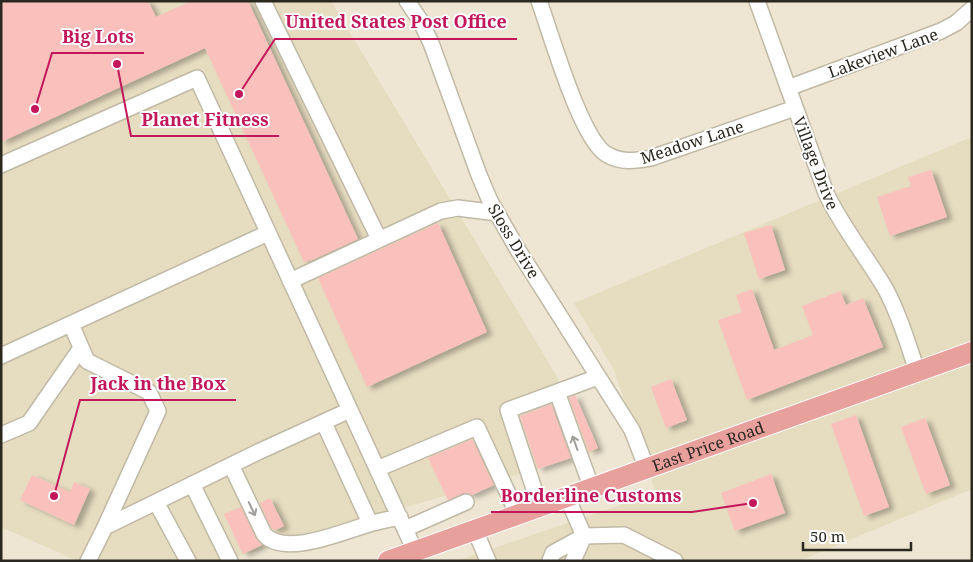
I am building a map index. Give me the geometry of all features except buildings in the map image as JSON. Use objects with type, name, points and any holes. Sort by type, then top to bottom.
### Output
[{"type":"main road","name":"East Price Road","points":[[401,557],[972,352]]},
{"type":"street","points":[[263,1],[379,239]]},
{"type":"street","name":"Sloss Drive","points":[[407,1],[420,20],[431,43],[479,175],[497,213],[518,250],[632,430],[647,469]]},
{"type":"street","name":"Meadow Lane","points":[[539,1],[586,130],[606,154],[620,160],[631,161],[651,158],[795,108]]},
{"type":"street","name":"Village Drive","points":[[757,1],[829,200],[836,215],[885,289],[917,371]]},
{"type":"street","name":"Lakeview Lane","points":[[788,88],[941,32],[956,23],[972,9]]},
{"type":"street","points":[[1,164],[197,78],[402,523],[401,557]]},
{"type":"street","points":[[290,280],[441,211],[458,208],[497,213]]},
{"type":"street","points":[[1,356],[268,233]]},
{"type":"street","points":[[71,324],[87,361],[149,392],[158,411],[88,561]]},
{"type":"street","points":[[1,435],[30,422],[81,348]]},
{"type":"street","points":[[540,507],[508,410],[598,377]]},
{"type":"street","points":[[557,392],[592,489]]},
{"type":"street","points":[[105,527],[231,465],[350,410]]},
{"type":"street","points":[[324,423],[370,523]]},
{"type":"street","points":[[378,469],[477,427],[518,515]]},
{"type":"street","points":[[231,465],[264,534],[268,539],[276,542],[302,543],[370,523],[402,523],[466,502]]},
{"type":"street","points":[[192,484],[230,561]]},
{"type":"street","points":[[566,498],[584,536],[573,561]]},
{"type":"street","points":[[156,502],[188,561]]},
{"type":"street","points":[[474,530],[488,561]]},
{"type":"street","points":[[550,561],[553,554],[584,536],[624,535],[676,561]]},
{"type":"shaded area","points":[[1,1],[331,1],[601,450],[223,561],[78,561],[1,527]]},
{"type":"shaded area","points":[[972,137],[972,489],[799,561],[456,561],[656,493],[614,370],[574,303]]},
{"type":"place","name":"Planet Fitness","points":[[117,64]]},
{"type":"place","name":"United States Post Office","points":[[239,94]]},
{"type":"place","name":"Big Lots","points":[[35,109]]},
{"type":"place","name":"Jack in the Box","points":[[54,496]]},
{"type":"place","name":"Borderline Customs","points":[[753,503]]}]
